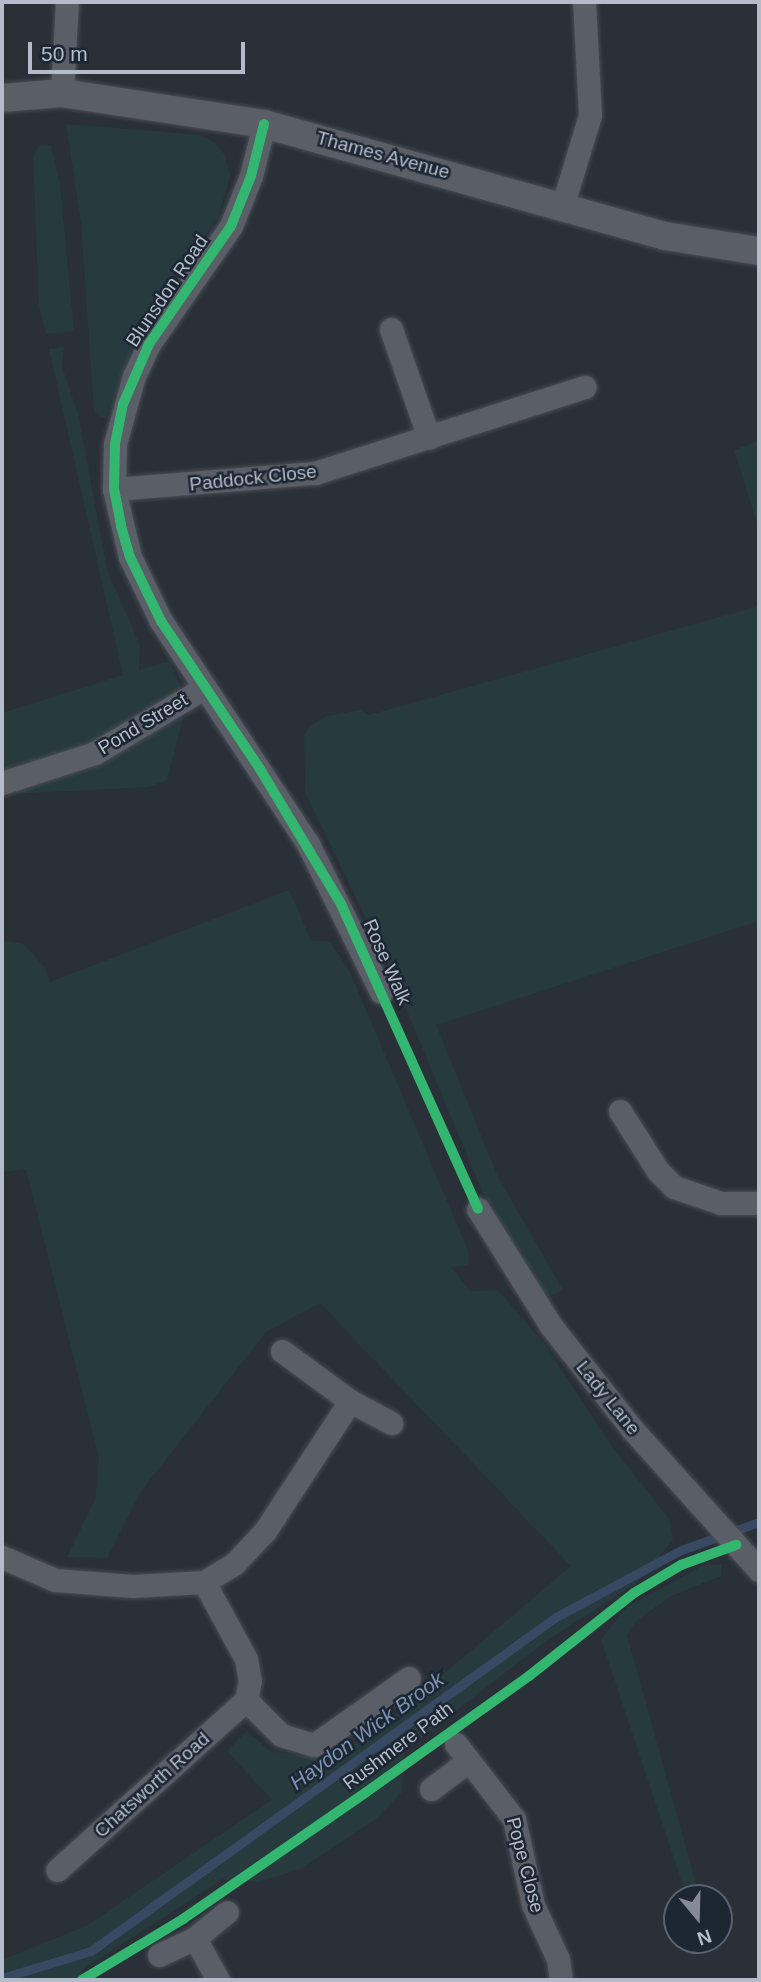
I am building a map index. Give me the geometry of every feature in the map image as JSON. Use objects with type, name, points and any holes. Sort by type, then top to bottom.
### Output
[{"type":"street","points":[[62,93],[67,2]]},
{"type":"street","points":[[563,204],[590,115],[584,2]]},
{"type":"street","name":"Thames Avenue","points":[[2,98],[62,93],[264,124],[563,204],[665,236],[759,251]]},
{"type":"street","name":"Blunsdon Road","points":[[241,740],[204,688],[143,586],[130,557],[114,489],[115,444],[134,376],[149,344],[231,226],[251,176],[264,124]]},
{"type":"street","points":[[391,329],[429,438]]},
{"type":"street","name":"Paddock Close","points":[[114,489],[282,479],[337,468],[585,387]]},
{"type":"street","name":"Pond Street","points":[[2,783],[95,753],[204,688]]},
{"type":"street","name":"Rose Walk","points":[[241,740],[328,880],[381,992]]},
{"type":"street","points":[[620,1111],[651,1162],[674,1187],[720,1203],[759,1203]]},
{"type":"street","name":"Lady Lane","points":[[478,1209],[551,1326],[632,1429],[759,1570]]},
{"type":"street","points":[[282,1351],[350,1401],[391,1423]]},
{"type":"street","points":[[2,1557],[55,1580],[132,1586],[204,1582],[234,1564],[265,1531],[350,1401]]},
{"type":"street","points":[[204,1582],[246,1659],[250,1681],[246,1700],[281,1735],[314,1745],[409,1678]]},
{"type":"street","name":"Chatsworth Road","points":[[57,1870],[246,1700]]},
{"type":"street","name":"Pope Close","points":[[431,1789],[461,1753],[509,1809],[519,1830],[534,1905],[558,1959],[561,1980]]},
{"type":"street","points":[[159,1955],[195,1938],[227,1912]]},
{"type":"street","points":[[195,1938],[218,1980]]},
{"type":"green space","points":[[66,124],[200,135],[215,143],[225,155],[230,176],[218,218],[170,280],[136,337],[105,419],[94,411],[81,223]]},
{"type":"green space","points":[[51,145],[60,185],[74,331],[46,334],[39,305],[33,157],[39,146]]},
{"type":"green space","points":[[64,347],[62,366],[79,418],[107,570],[140,645],[139,670],[170,661],[181,688],[184,714],[167,780],[149,787],[10,794],[2,790],[2,713],[123,675],[49,349]]},
{"type":"green space","points":[[759,441],[759,529],[734,450]]},
{"type":"green space","points":[[759,606],[759,921],[436,1025],[498,1177],[563,1290],[546,1297],[487,1203],[384,956],[305,792],[304,735],[311,725],[327,716],[360,710],[369,715]]},
{"type":"green space","points":[[289,890],[311,940],[330,942],[349,970],[468,1250],[469,1265],[451,1267],[470,1291],[498,1290],[543,1342],[610,1444],[670,1520],[673,1540],[638,1582],[545,1642],[404,1751],[402,1792],[376,1819],[300,1869],[259,1882],[223,1879],[82,1970],[84,1980],[2,1980],[2,1960],[86,1926],[272,1800],[227,1751],[247,1731],[270,1751],[318,1758],[368,1738],[571,1566],[320,1303],[266,1332],[141,1491],[107,1558],[67,1557],[95,1500],[99,1458],[26,1169],[2,1172],[2,940],[24,944],[45,968],[50,982]]},
{"type":"green space","points":[[722,1564],[721,1576],[671,1596],[636,1621],[627,1635],[696,1884],[682,1884],[601,1639],[627,1607],[704,1565]]},
{"type":"waterway","name":"Haydon Wick Brook","points":[[2,1978],[91,1951],[556,1617],[681,1550],[759,1522]]},
{"type":"cycle path","points":[[264,124],[251,176],[231,226],[149,344],[123,404],[115,444],[114,489],[121,526],[130,557],[161,621],[260,769],[341,904],[478,1209]]},
{"type":"cycle path","name":"Rushmere Path","points":[[82,1980],[183,1919],[365,1793],[529,1676],[634,1593],[681,1565],[736,1545]]}]
